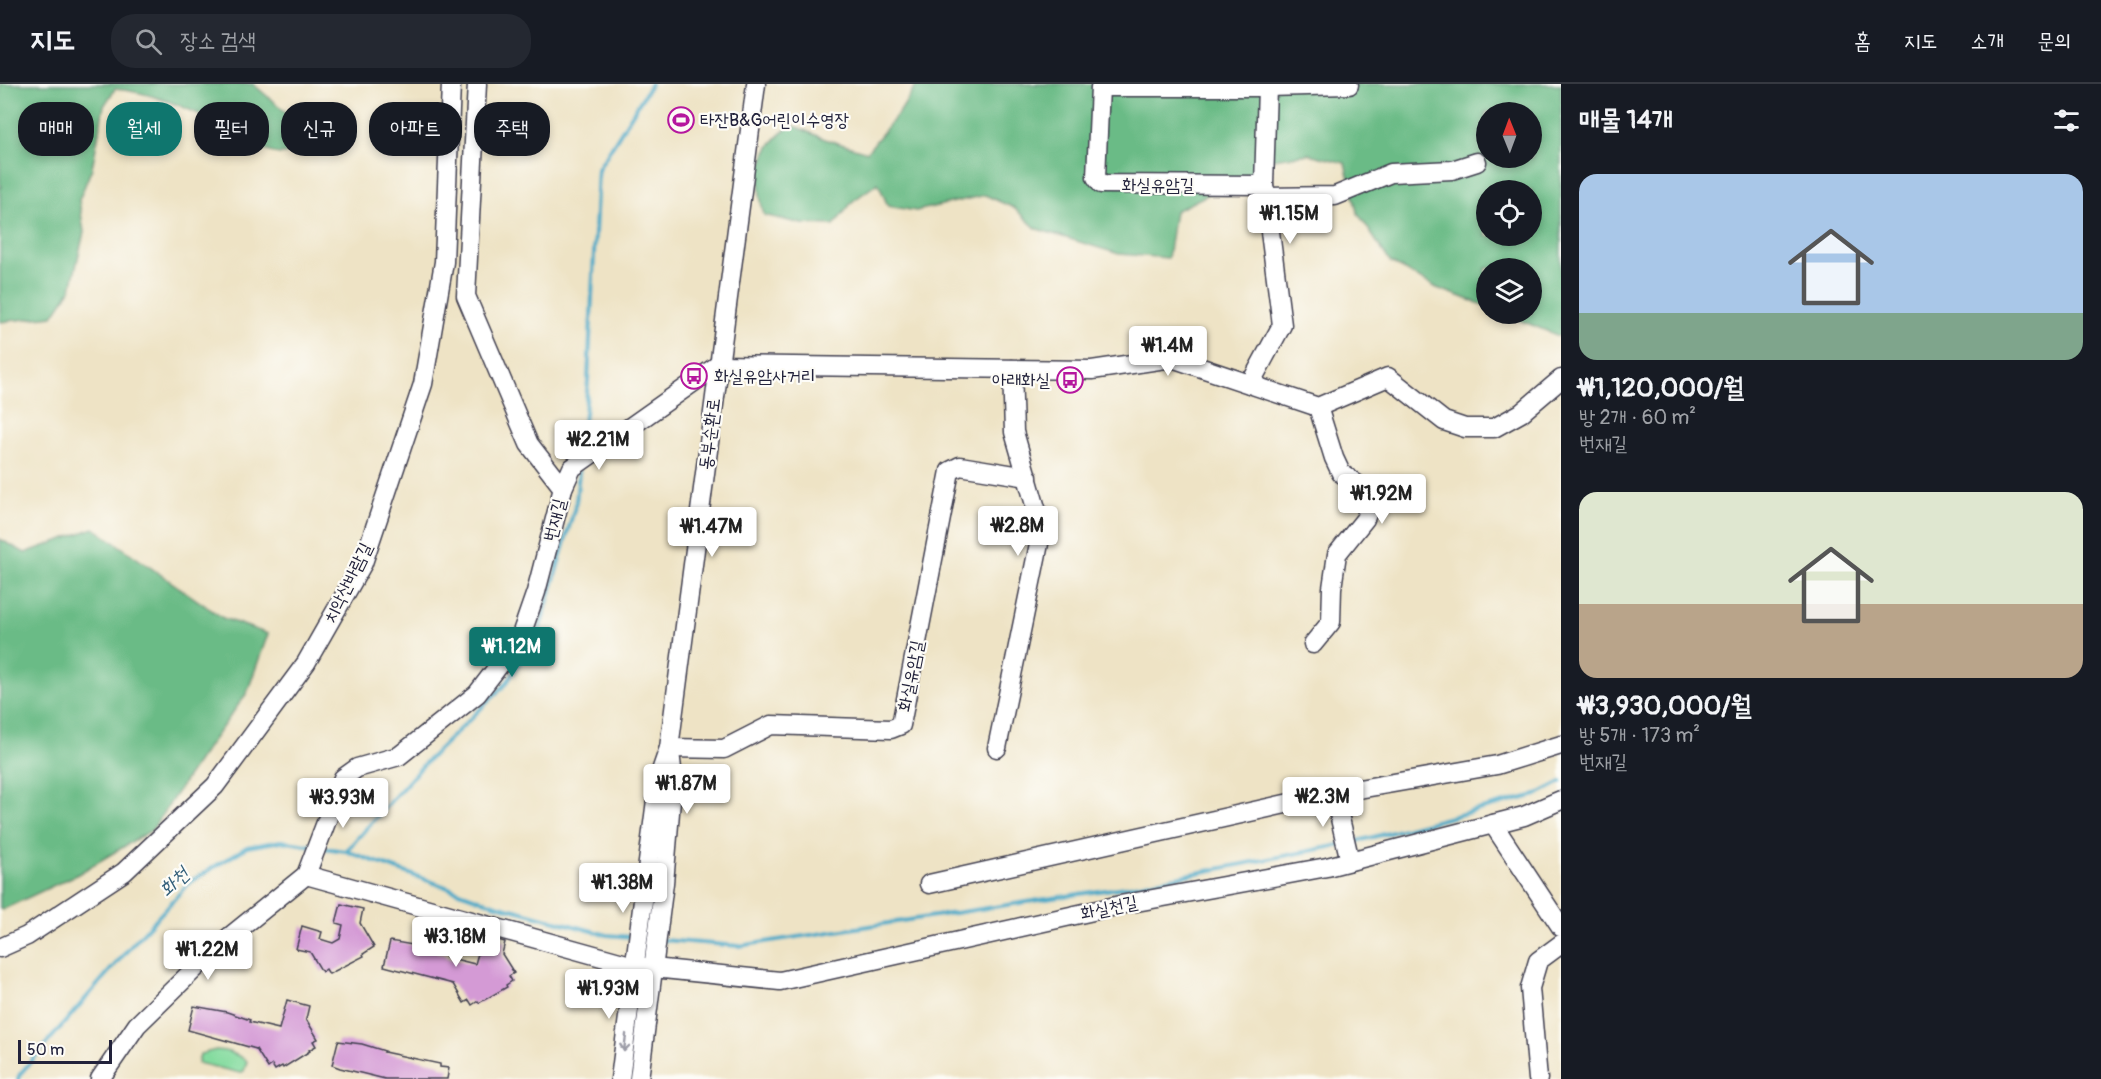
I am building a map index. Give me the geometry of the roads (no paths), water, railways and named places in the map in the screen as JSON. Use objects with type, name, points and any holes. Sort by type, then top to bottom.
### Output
[{"type":"street","name":"치악산바람길","points":[[0,948],[27,936],[124,872],[215,786],[306,663],[363,563],[423,384],[444,262],[451,84]]},
{"type":"street","name":"번재길","points":[[308,871],[343,778],[357,768],[399,756],[408,749],[477,694],[520,639],[536,592],[563,488],[529,444],[466,296],[477,84]]},
{"type":"street","name":"동부순환로","points":[[644,959],[655,883],[659,777],[669,748],[756,84]]},
{"type":"street","name":"화실유암길","points":[[1349,85],[1100,87],[1096,177],[1101,184],[1335,196],[1390,173],[1452,170],[1476,162]]},
{"type":"street","points":[[1250,384],[1282,325],[1265,191],[1267,87]]},
{"type":"street","points":[[563,488],[572,468],[718,364],[1092,370],[1172,358],[1318,407],[1388,377],[1444,421],[1466,428],[1494,428],[1521,413],[1561,379]]},
{"type":"street","points":[[997,748],[1042,529],[1014,432],[1012,369]]},
{"type":"street","points":[[1313,644],[1331,622],[1332,588],[1337,554],[1365,519],[1374,496],[1341,473],[1318,407]]},
{"type":"street","name":"화실유암길","points":[[669,748],[724,749],[771,725],[891,729],[901,725],[950,471],[960,466],[1028,477]]},
{"type":"street","points":[[929,884],[1335,797],[1497,765],[1561,745]]},
{"type":"street","points":[[1335,797],[1348,855]]},
{"type":"street","name":"화실천길","points":[[308,871],[644,959],[780,981],[1120,905],[1326,867],[1348,855],[1524,816],[1561,800]]},
{"type":"street","points":[[1493,824],[1561,927]]},
{"type":"street","points":[[100,1079],[137,1025],[217,947],[308,871]]},
{"type":"street","points":[[1538,1079],[1530,988],[1538,961],[1561,944]]},
{"type":"street","points":[[620,1079],[644,959]]},
{"type":"street","points":[[639,1079],[644,959]]},
{"type":"waterway","points":[[581,456],[588,381],[598,169],[651,84]]},
{"type":"waterway","points":[[346,851],[426,762],[506,684],[538,635],[576,503],[579,472]]},
{"type":"waterway","points":[[1350,843],[1536,795],[1561,782]]},
{"type":"waterway","name":"화천","points":[[18,1079],[133,944],[191,881],[247,847],[281,841],[313,846]]},
{"type":"waterway","points":[[663,940],[739,946],[1125,887],[1340,845]]},
{"type":"waterway","points":[[323,848],[346,851],[493,904],[607,935],[632,937]]},
{"type":"place","name":"타잔B&G어린이수영장","points":[[681,120]]},
{"type":"place","name":"화실유암사거리","points":[[694,376]]},
{"type":"place","name":"아래화실","points":[[1070,380]]}]
